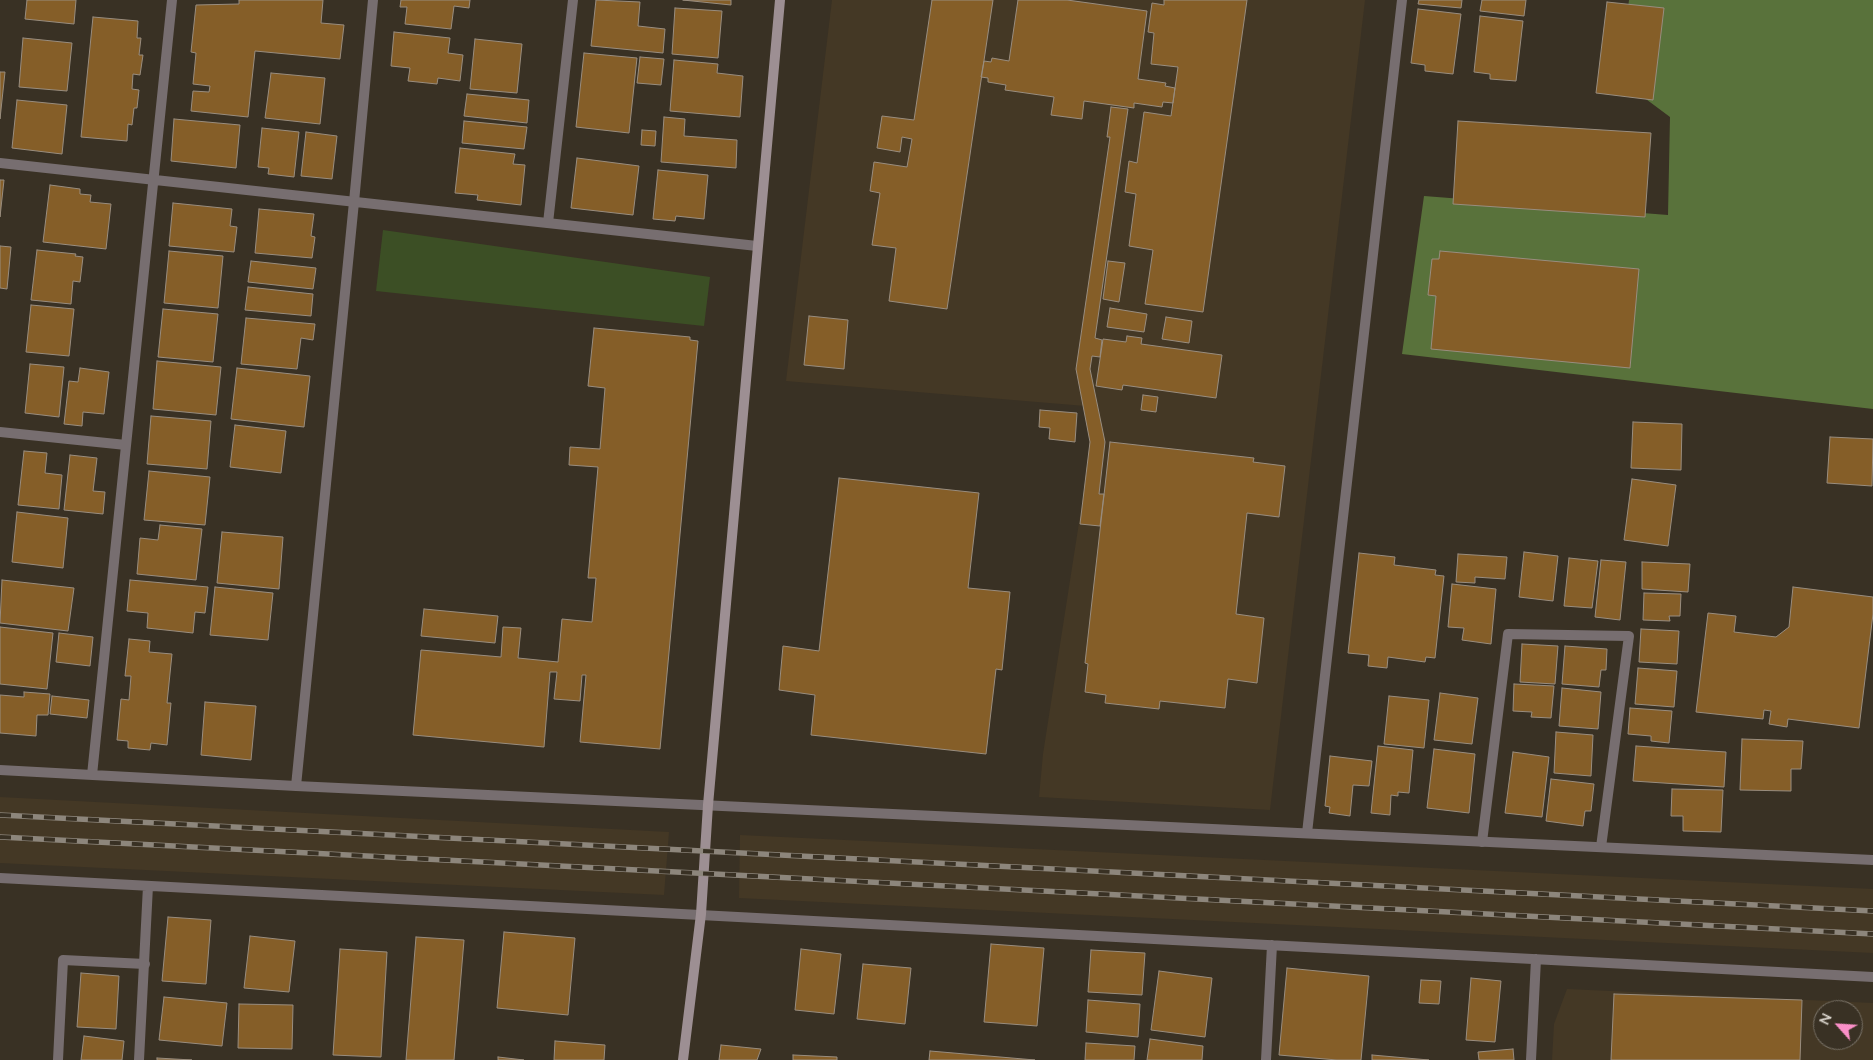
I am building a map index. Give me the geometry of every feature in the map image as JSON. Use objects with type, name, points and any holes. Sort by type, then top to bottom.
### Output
[{"type":"street","points":[[92,775],[172,0]]},
{"type":"street","points":[[296,786],[373,0]]},
{"type":"street","points":[[548,223],[573,0]]},
{"type":"street","points":[[683,1060],[701,914],[708,805],[780,0]]},
{"type":"street","points":[[1307,833],[1402,0]]},
{"type":"street","points":[[0,164],[757,246]]},
{"type":"street","points":[[0,432],[126,445]]},
{"type":"street","points":[[1482,842],[1508,634],[1629,636],[1601,847]]},
{"type":"street","points":[[0,770],[296,786],[1873,860]]},
{"type":"street","points":[[0,878],[1873,977]]},
{"type":"street","points":[[139,1060],[148,886]]},
{"type":"street","points":[[1266,1060],[1272,945]]},
{"type":"street","points":[[1531,1060],[1536,959]]},
{"type":"street","points":[[58,1060],[63,960],[144,964]]},
{"type":"shaded area","points":[[832,0],[1365,0],[1270,810],[1039,797],[1043,754],[1097,407],[786,381]]},
{"type":"shaded area","points":[[0,797],[669,832],[664,895],[0,863]]},
{"type":"shaded area","points":[[740,835],[1873,889],[1873,953],[739,898]]},
{"type":"shaded area","points":[[1567,989],[1813,1000],[1813,1050],[1863,1050],[1863,1003],[1873,1003],[1873,1060],[1552,1060],[1554,1024]]},
{"type":"green space","points":[[1629,0],[1873,0],[1873,409],[1402,354],[1424,196],[1668,215],[1670,117],[1619,79]]},
{"type":"green space","points":[[383,230],[710,277],[704,326],[376,291]]},
{"type":"building","points":[[27,0],[76,0],[74,24],[25,19]]},
{"type":"building","points":[[239,0],[323,0],[321,23],[344,25],[340,59],[255,51],[248,117],[191,111],[193,91],[209,92],[210,86],[193,84],[196,53],[191,52],[196,5],[239,4]]},
{"type":"building","points":[[401,0],[470,0],[469,8],[454,6],[451,29],[405,24],[407,7],[400,7]]},
{"type":"building","points":[[596,0],[640,2],[638,26],[665,29],[663,53],[591,46]]},
{"type":"building","points":[[683,0],[731,0],[731,5]]},
{"type":"building","points":[[932,0],[993,0],[947,309],[889,301],[896,248],[872,245],[880,193],[870,191],[874,162],[907,167],[912,139],[902,137],[900,152],[877,148],[882,116],[914,120]]},
{"type":"building","points":[[1018,0],[1067,0],[1147,11],[1138,79],[1166,83],[1165,86],[1175,88],[1173,103],[1163,102],[1162,107],[1134,103],[1134,108],[1084,101],[1082,119],[1051,115],[1054,97],[1005,90],[1006,85],[988,82],[988,78],[981,77],[984,61],[991,62],[992,58],[1009,61]]},
{"type":"building","points":[[1164,0],[1247,0],[1203,312],[1145,304],[1153,250],[1129,246],[1136,194],[1125,192],[1129,161],[1137,163],[1144,112],[1171,116],[1178,67],[1151,64],[1154,33],[1148,32],[1152,3],[1164,5]]},
{"type":"building","points":[[1419,0],[1462,0],[1461,8],[1418,4]]},
{"type":"building","points":[[1482,0],[1526,0],[1524,16],[1480,11]]},
{"type":"building","points":[[1607,2],[1664,8],[1653,100],[1596,93]]},
{"type":"building","points":[[675,8],[722,11],[718,58],[672,54]]},
{"type":"building","points":[[1418,9],[1461,14],[1453,74],[1425,71],[1425,65],[1411,63]]},
{"type":"building","points":[[1480,16],[1523,21],[1516,81],[1490,79],[1490,74],[1474,72]]},
{"type":"building","points":[[93,17],[138,21],[137,38],[141,38],[139,55],[143,55],[140,75],[133,74],[132,89],[139,90],[137,108],[134,108],[132,125],[128,124],[127,141],[81,137]]},
{"type":"building","points":[[394,32],[450,38],[448,53],[463,55],[460,81],[438,78],[437,84],[408,81],[410,68],[391,66]]},
{"type":"building","points":[[23,38],[72,43],[67,91],[19,87]]},
{"type":"building","points":[[475,39],[522,44],[517,93],[470,89]]},
{"type":"building","points":[[584,53],[637,58],[629,133],[576,127]]},
{"type":"building","points":[[640,57],[664,59],[661,85],[637,83]]},
{"type":"building","points":[[674,60],[718,64],[717,73],[743,76],[740,117],[670,111]]},
{"type":"building","points":[[0,72],[5,72],[0,119]]},
{"type":"building","points":[[271,73],[325,78],[320,124],[265,118]]},
{"type":"building","points":[[467,94],[529,100],[527,123],[464,116]]},
{"type":"building","points":[[17,100],[67,105],[62,154],[12,148]]},
{"type":"building","points":[[1111,107],[1128,109],[1095,338],[1102,340],[1100,357],[1092,356],[1090,369],[1105,442],[1099,494],[1104,494],[1100,526],[1080,524],[1090,442],[1076,369],[1110,137],[1107,137]]},
{"type":"building","points":[[664,117],[685,119],[684,136],[737,140],[736,168],[661,162]]},
{"type":"building","points":[[174,119],[240,125],[236,168],[171,161]]},
{"type":"building","points":[[464,121],[527,127],[524,149],[462,143]]},
{"type":"building","points":[[1458,121],[1651,133],[1645,217],[1453,204]]},
{"type":"building","points":[[262,128],[299,132],[294,177],[268,174],[269,168],[258,167]]},
{"type":"building","points":[[642,130],[656,131],[655,146],[641,145]]},
{"type":"building","points":[[306,132],[337,136],[332,179],[301,176]]},
{"type":"building","points":[[460,148],[515,154],[513,164],[525,165],[521,205],[477,200],[478,195],[455,193]]},
{"type":"building","points":[[577,158],[639,166],[633,215],[571,208]]},
{"type":"building","points":[[658,170],[708,175],[704,219],[676,216],[675,221],[653,219]]},
{"type":"building","points":[[0,180],[4,180],[0,217]]},
{"type":"building","points":[[50,185],[80,189],[80,194],[91,195],[90,202],[111,204],[106,249],[43,242]]},
{"type":"building","points":[[173,203],[232,209],[230,226],[237,227],[234,252],[169,246]]},
{"type":"building","points":[[259,209],[314,214],[311,236],[315,237],[312,258],[255,253]]},
{"type":"building","points":[[0,246],[11,247],[7,289],[0,288]]},
{"type":"building","points":[[37,250],[76,254],[75,256],[83,257],[80,282],[73,281],[71,304],[31,300]]},
{"type":"building","points":[[169,251],[223,256],[218,308],[164,303]]},
{"type":"building","points":[[1440,251],[1639,269],[1630,368],[1431,349],[1436,296],[1428,295],[1432,259],[1439,259]]},
{"type":"building","points":[[251,261],[316,268],[313,289],[248,282]]},
{"type":"building","points":[[1108,261],[1125,263],[1119,302],[1103,299]]},
{"type":"building","points":[[248,287],[313,294],[311,316],[245,310]]},
{"type":"building","points":[[31,305],[74,309],[69,356],[26,352]]},
{"type":"building","points":[[1110,308],[1147,314],[1144,332],[1107,327]]},
{"type":"building","points":[[163,309],[218,314],[213,362],[158,357]]},
{"type":"building","points":[[809,316],[848,320],[844,369],[804,365]]},
{"type":"building","points":[[1166,317],[1192,321],[1189,343],[1162,339]]},
{"type":"building","points":[[246,318],[315,324],[313,340],[301,338],[297,369],[241,364]]},
{"type":"building","points":[[594,328],[690,337],[690,340],[698,341],[660,749],[580,742],[586,675],[582,675],[580,701],[554,699],[557,672],[550,672],[544,747],[413,735],[421,650],[501,657],[503,627],[521,628],[518,658],[558,662],[562,619],[592,622],[596,578],[588,578],[598,467],[569,465],[570,447],[600,449],[605,388],[588,386]]},
{"type":"building","points":[[1127,336],[1142,338],[1141,344],[1222,355],[1216,398],[1123,385],[1122,390],[1096,386],[1103,339],[1126,342]]},
{"type":"building","points":[[157,361],[221,367],[216,415],[153,409]]},
{"type":"building","points":[[30,364],[64,367],[59,417],[25,413]]},
{"type":"building","points":[[80,368],[109,372],[104,414],[83,412],[82,426],[64,424],[69,381],[78,382]]},
{"type":"building","points":[[237,368],[310,376],[304,427],[231,419]]},
{"type":"building","points":[[1143,395],[1158,397],[1156,412],[1141,410]]},
{"type":"building","points":[[1040,410],[1077,413],[1075,442],[1049,439],[1050,428],[1039,427]]},
{"type":"building","points":[[151,416],[211,421],[207,469],[147,464]]},
{"type":"building","points":[[1633,422],[1682,424],[1681,470],[1631,468]]},
{"type":"building","points":[[235,425],[286,431],[281,473],[230,467]]},
{"type":"building","points":[[1830,437],[1873,439],[1872,486],[1827,483]]},
{"type":"building","points":[[1110,442],[1254,458],[1253,462],[1285,466],[1279,517],[1247,513],[1236,614],[1264,618],[1257,683],[1228,679],[1225,708],[1160,701],[1159,709],[1105,703],[1106,695],[1085,692],[1088,664],[1085,663]]},
{"type":"building","points":[[24,451],[47,453],[45,473],[62,475],[59,509],[18,505]]},
{"type":"building","points":[[70,455],[97,458],[93,491],[105,492],[103,514],[64,510]]},
{"type":"building","points":[[149,471],[210,477],[205,525],[144,520]]},
{"type":"building","points":[[839,478],[979,493],[968,588],[1010,592],[1002,670],[996,669],[986,754],[811,735],[815,695],[779,690],[783,646],[819,651]]},
{"type":"building","points":[[1632,479],[1676,485],[1668,546],[1624,540]]},
{"type":"building","points":[[17,512],[68,518],[63,568],[12,562]]},
{"type":"building","points":[[160,525],[202,529],[196,580],[137,574],[140,538],[158,540]]},
{"type":"building","points":[[222,532],[283,537],[279,589],[217,583]]},
{"type":"building","points":[[1524,552],[1558,556],[1553,601],[1519,597]]},
{"type":"building","points":[[1359,553],[1395,557],[1394,565],[1436,570],[1435,575],[1444,576],[1435,658],[1426,657],[1425,662],[1388,657],[1387,668],[1368,666],[1369,655],[1348,653]]},
{"type":"building","points":[[1458,554],[1507,557],[1505,579],[1475,577],[1475,583],[1456,582]]},
{"type":"building","points":[[1569,558],[1598,561],[1592,608],[1564,606]]},
{"type":"building","points":[[1601,560],[1626,562],[1620,620],[1595,617]]},
{"type":"building","points":[[1642,562],[1690,564],[1688,592],[1642,589]]},
{"type":"building","points":[[2,580],[74,588],[68,631],[0,623]]},
{"type":"building","points":[[130,580],[208,587],[205,613],[195,612],[193,633],[147,628],[148,613],[127,611]]},
{"type":"building","points":[[1452,584],[1496,589],[1491,644],[1462,640],[1464,628],[1448,627]]},
{"type":"building","points":[[215,587],[273,593],[268,640],[210,635]]},
{"type":"building","points":[[1793,587],[1873,597],[1873,614],[1859,728],[1788,719],[1787,727],[1769,724],[1771,711],[1764,710],[1763,719],[1696,712],[1708,613],[1736,616],[1734,632],[1776,637],[1789,627]]},
{"type":"building","points":[[1644,593],[1681,594],[1680,616],[1669,616],[1670,621],[1643,620]]},
{"type":"building","points":[[424,609],[498,616],[495,643],[421,636]]},
{"type":"building","points":[[0,627],[53,633],[47,689],[0,684]]},
{"type":"building","points":[[1641,629],[1679,631],[1677,664],[1639,662]]},
{"type":"building","points":[[59,633],[93,637],[90,666],[56,662]]},
{"type":"building","points":[[129,639],[150,641],[149,652],[172,654],[167,703],[171,703],[167,745],[151,743],[150,750],[128,748],[128,741],[117,740],[121,699],[129,700],[131,676],[125,676]]},
{"type":"building","points":[[1522,644],[1558,646],[1555,684],[1520,682]]},
{"type":"building","points":[[1565,646],[1607,649],[1606,670],[1601,670],[1599,687],[1562,684]]},
{"type":"building","points":[[1638,668],[1677,671],[1674,707],[1635,704]]},
{"type":"building","points":[[1514,684],[1554,686],[1551,718],[1531,717],[1532,712],[1513,711]]},
{"type":"building","points":[[1562,688],[1601,692],[1598,729],[1559,726]]},
{"type":"building","points":[[24,692],[50,694],[48,715],[37,715],[36,736],[0,733],[0,695],[24,697]]},
{"type":"building","points":[[1440,693],[1478,698],[1472,744],[1434,740]]},
{"type":"building","points":[[52,696],[89,700],[87,718],[50,714]]},
{"type":"building","points":[[1389,696],[1429,700],[1424,748],[1384,744]]},
{"type":"building","points":[[205,702],[256,706],[251,760],[201,755]]},
{"type":"building","points":[[1630,708],[1672,711],[1669,743],[1651,741],[1651,736],[1628,734]]},
{"type":"building","points":[[1556,732],[1593,735],[1591,776],[1554,773]]},
{"type":"building","points":[[1742,739],[1803,741],[1801,769],[1791,769],[1791,791],[1740,790]]},
{"type":"building","points":[[1378,746],[1413,750],[1409,793],[1398,792],[1398,796],[1391,795],[1390,815],[1371,813]]},
{"type":"building","points":[[1636,746],[1726,752],[1724,787],[1633,781]]},
{"type":"building","points":[[1434,749],[1475,754],[1469,813],[1427,808]]},
{"type":"building","points":[[1513,752],[1549,757],[1542,817],[1505,813]]},
{"type":"building","points":[[1330,756],[1372,761],[1369,786],[1353,785],[1350,816],[1329,813],[1330,807],[1325,806]]},
{"type":"building","points":[[1551,779],[1594,784],[1591,811],[1585,811],[1583,826],[1546,821]]},
{"type":"building","points":[[1672,789],[1723,790],[1721,832],[1683,831],[1683,816],[1671,816]]},
{"type":"building","points":[[168,917],[211,920],[206,984],[162,981]]},
{"type":"building","points":[[504,932],[575,938],[568,1015],[497,1008]]},
{"type":"building","points":[[250,936],[295,941],[289,992],[244,988]]},
{"type":"building","points":[[416,937],[464,940],[454,1060],[406,1060]]},
{"type":"building","points":[[991,944],[1044,948],[1037,1026],[984,1022]]},
{"type":"building","points":[[340,949],[387,952],[381,1057],[333,1055]]},
{"type":"building","points":[[801,949],[841,954],[834,1014],[795,1010]]},
{"type":"building","points":[[1091,950],[1145,953],[1142,995],[1088,992]]},
{"type":"building","points":[[863,964],[911,968],[905,1024],[857,1019]]},
{"type":"building","points":[[1287,968],[1369,976],[1361,1060],[1279,1055]]},
{"type":"building","points":[[1159,971],[1212,978],[1205,1037],[1151,1030]]},
{"type":"building","points":[[81,973],[119,976],[116,1029],[77,1027]]},
{"type":"building","points":[[1471,978],[1501,981],[1495,1042],[1466,1040]]},
{"type":"building","points":[[1421,980],[1441,981],[1439,1004],[1419,1003]]},
{"type":"building","points":[[1614,994],[1802,1000],[1800,1060],[1611,1060]]},
{"type":"building","points":[[164,997],[227,1003],[222,1046],[159,1040]]},
{"type":"building","points":[[1088,1000],[1140,1004],[1138,1037],[1086,1032]]},
{"type":"building","points":[[239,1004],[293,1005],[292,1049],[238,1048]]},
{"type":"building","points":[[84,1036],[124,1041],[122,1060],[81,1060]]},
{"type":"building","points":[[1150,1039],[1203,1046],[1202,1060],[1147,1060]]},
{"type":"building","points":[[555,1041],[605,1045],[604,1060],[554,1060]]},
{"type":"building","points":[[1086,1043],[1135,1046],[1134,1060],[1085,1060]]},
{"type":"building","points":[[721,1045],[761,1049],[757,1060],[719,1060]]},
{"type":"building","points":[[1513,1049],[1514,1060],[1479,1060],[1478,1052]]},
{"type":"building","points":[[930,1051],[1035,1060],[929,1060]]},
{"type":"building","points":[[793,1055],[837,1057],[837,1060],[793,1060]]},
{"type":"building","points":[[1372,1055],[1429,1060],[1372,1060]]},
{"type":"building","points":[[498,1057],[524,1060],[498,1060]]},
{"type":"building","points":[[157,1058],[192,1060],[157,1060]]},
{"type":"railway","points":[[0,815],[1873,911]]},
{"type":"railway","points":[[0,837],[1873,934]]}]
